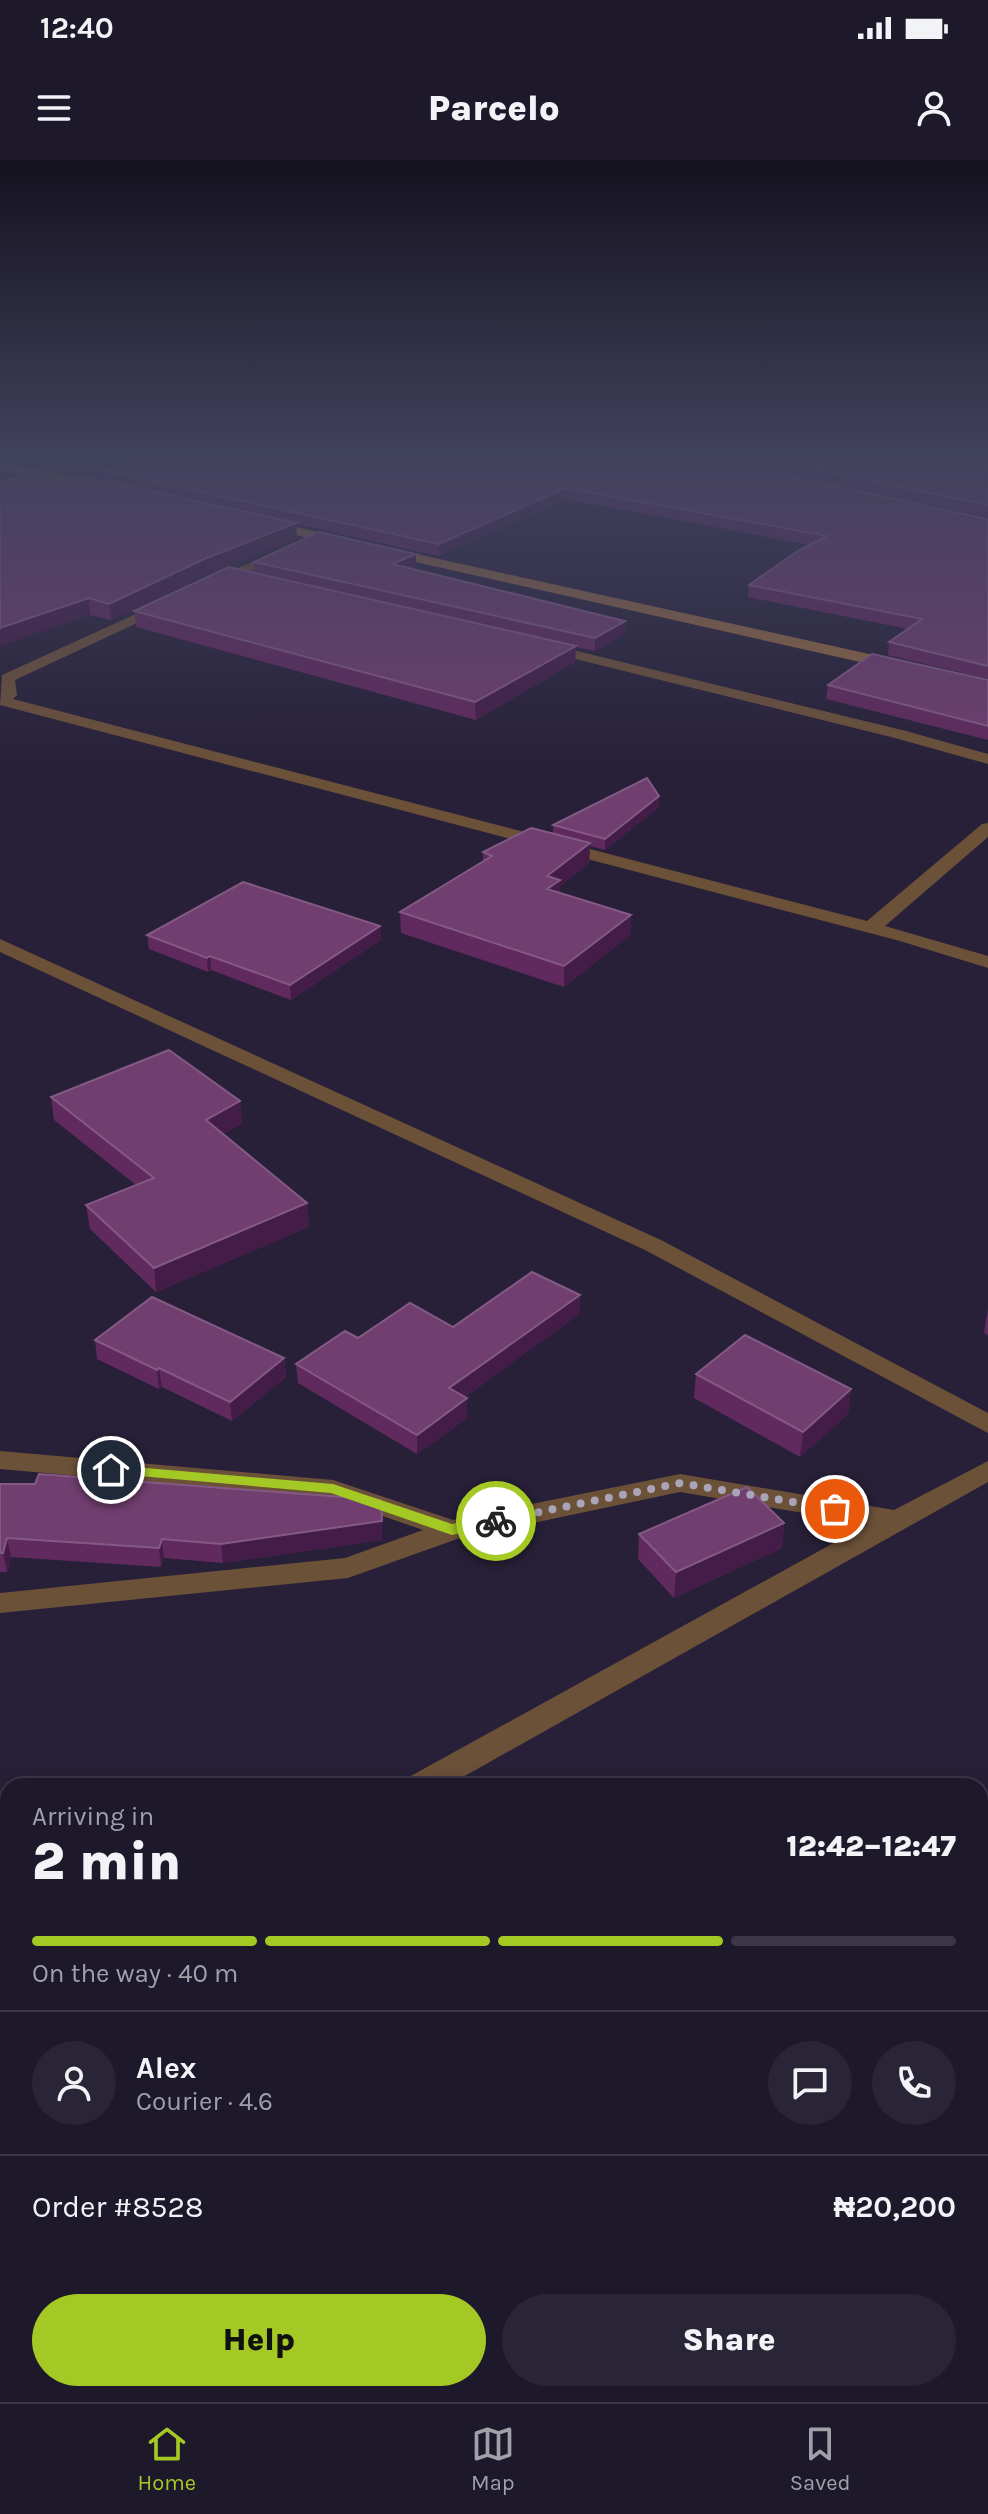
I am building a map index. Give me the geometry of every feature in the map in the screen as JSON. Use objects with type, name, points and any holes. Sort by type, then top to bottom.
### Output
[{"type":"street","points":[[0,699],[9,695],[7,678],[189,592],[266,561]]},
{"type":"street","points":[[427,561],[910,668]]},
{"type":"street","points":[[230,576],[259,582]]},
{"type":"street","points":[[525,643],[900,734],[988,759]]},
{"type":"street","points":[[0,699],[871,928],[988,962]]},
{"type":"street","points":[[871,928],[988,828]]},
{"type":"street","points":[[0,945],[653,1245],[988,1424]]},
{"type":"street","points":[[0,1460],[333,1489],[452,1530]]},
{"type":"street","points":[[434,1778],[988,1470]]},
{"type":"street","points":[[0,1603],[348,1568],[452,1530],[680,1483],[897,1520]]},
{"type":"building","points":[[0,561],[201,561],[109,604],[89,598],[0,628]]},
{"type":"building","points":[[400,561],[392,564],[625,621],[595,638],[254,562]]},
{"type":"building","points":[[784,561],[988,561],[988,666],[889,642],[922,619],[749,585]]},
{"type":"building","points":[[229,567],[576,646],[475,702],[134,611]]},
{"type":"building","points":[[872,654],[988,680],[988,726],[828,685]]},
{"type":"building","points":[[647,778],[659,796],[605,839],[553,825]]},
{"type":"building","points":[[531,828],[590,843],[547,876],[560,880],[547,889],[631,915],[564,966],[400,912],[492,856],[483,852]]},
{"type":"building","points":[[243,882],[380,926],[290,985],[147,935]]},
{"type":"building","points":[[169,1050],[240,1101],[206,1120],[307,1203],[154,1268],[86,1205],[154,1178],[51,1097]]},
{"type":"building","points":[[532,1272],[580,1295],[449,1388],[467,1398],[417,1435],[296,1364],[345,1331],[358,1338],[410,1303],[453,1327]]},
{"type":"building","points":[[152,1297],[284,1358],[230,1402],[95,1340]]},
{"type":"building","points":[[745,1335],[851,1389],[803,1432],[696,1374]]},
{"type":"building","points":[[39,1474],[381,1500],[382,1521],[221,1544],[162,1539],[159,1548],[7,1538],[3,1553],[0,1553],[0,1484],[35,1484]]},
{"type":"building","points":[[747,1487],[784,1523],[676,1572],[639,1534]]},
{"type":"way so far","points":[[496,1521],[680,1483],[835,1509]]},
{"type":"route","points":[[111,1470],[333,1489],[452,1530],[496,1521]]}]
